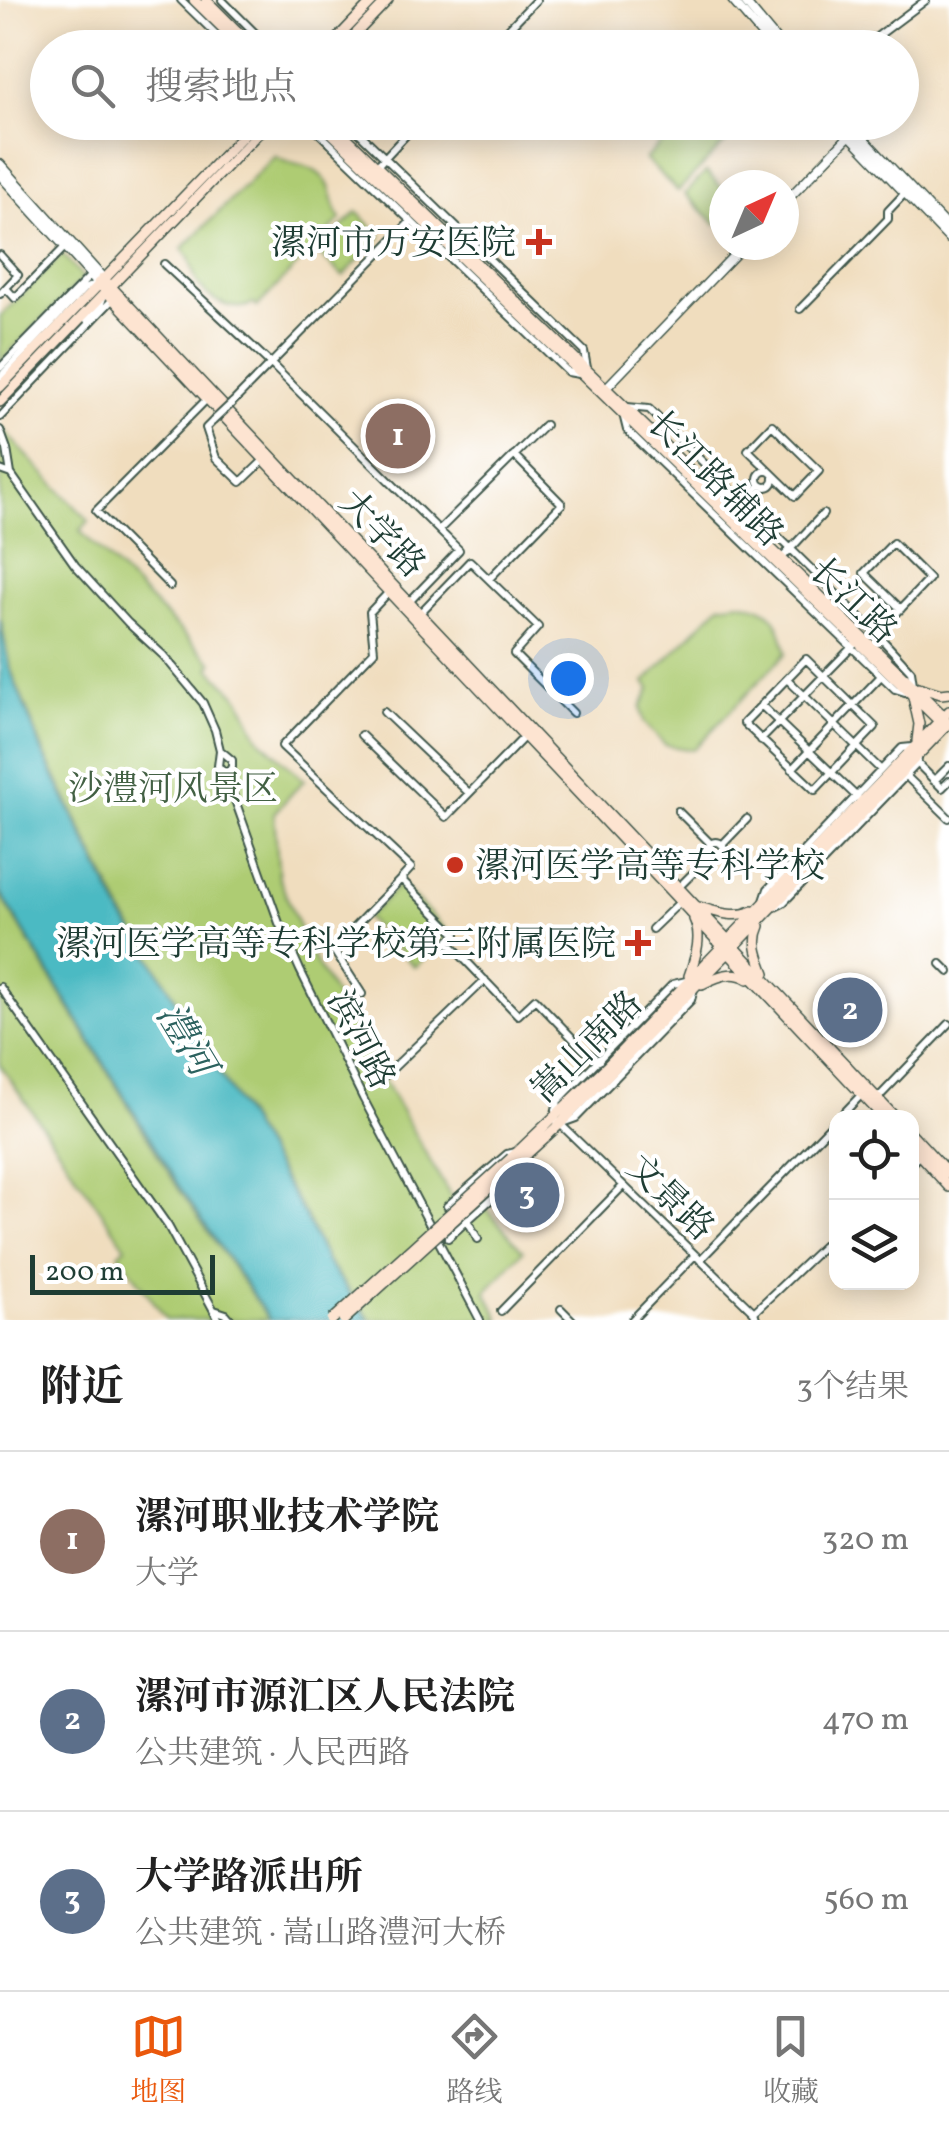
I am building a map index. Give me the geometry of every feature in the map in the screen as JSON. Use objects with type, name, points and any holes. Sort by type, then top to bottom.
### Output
[{"type":"main road","points":[[194,0],[225,30]]},
{"type":"main road","points":[[206,0],[236,30]]},
{"type":"main road","points":[[345,30],[374,0]]},
{"type":"main road","points":[[359,30],[388,0]]},
{"type":"main road","points":[[0,402],[239,140]]},
{"type":"main road","points":[[104,285],[251,140]]},
{"type":"main road","name":"长江路","points":[[335,140],[585,371]]},
{"type":"main road","name":"长江路","points":[[354,140],[381,162],[604,390],[782,558],[884,673],[912,690]]},
{"type":"main road","name":"大学路","points":[[104,285],[388,593],[524,736],[679,887],[694,910],[763,983]]},
{"type":"main road","name":"大学路","points":[[104,285],[410,600],[680,902],[694,910]]},
{"type":"main road","points":[[0,387],[92,298]]},
{"type":"main road","name":"长江路","points":[[625,410],[857,642],[946,719]]},
{"type":"main road","points":[[916,753],[919,724],[912,690],[949,693]]},
{"type":"main road","name":"嵩山南路","points":[[517,1158],[946,719]]},
{"type":"main road","name":"嵩山南路","points":[[764,909],[859,799],[916,753]]},
{"type":"main road","points":[[764,909],[741,916],[694,910],[698,928],[691,983],[725,974],[740,974],[763,983],[889,1110]]},
{"type":"main road","points":[[764,909],[756,951],[763,983],[877,1110]]},
{"type":"main road","points":[[919,1155],[949,1174]]},
{"type":"main road","points":[[919,1156],[949,1186]]},
{"type":"main road","points":[[332,1320],[517,1158]]},
{"type":"main road","points":[[344,1320],[517,1158]]},
{"type":"street","points":[[181,0],[212,30]]},
{"type":"street","points":[[222,0],[252,30]]},
{"type":"street","points":[[507,30],[536,0]]},
{"type":"street","points":[[732,0],[758,30]]},
{"type":"street","points":[[743,0],[769,30]]},
{"type":"street","points":[[886,30],[926,0]]},
{"type":"street","points":[[326,140],[568,372],[585,371]]},
{"type":"street","points":[[363,140],[381,162],[401,140]]},
{"type":"street","points":[[799,187],[842,140]]},
{"type":"street","points":[[859,140],[949,239]]},
{"type":"street","points":[[861,140],[949,229]]},
{"type":"street","name":"大学路","points":[[0,164],[104,285]]},
{"type":"street","name":"大学路","points":[[0,175],[104,285]]},
{"type":"street","points":[[800,309],[888,219],[888,211],[905,194]]},
{"type":"street","points":[[264,460],[241,482],[216,458],[206,428],[411,221]]},
{"type":"street","points":[[0,255],[18,275],[3,291],[16,298],[65,247]]},
{"type":"street","points":[[604,390],[730,260]]},
{"type":"street","points":[[164,264],[538,627],[514,654],[573,713]]},
{"type":"street","points":[[0,414],[104,285]]},
{"type":"street","points":[[0,368],[104,285]]},
{"type":"street","points":[[0,414],[104,285]]},
{"type":"street","points":[[0,377],[92,298]]},
{"type":"street","points":[[170,586],[96,511],[206,400]]},
{"type":"street","name":"长江路辅路","points":[[625,410],[648,409],[877,634],[911,672],[912,690]]},
{"type":"street","points":[[439,530],[545,425]]},
{"type":"street","points":[[735,512],[760,486],[765,488],[774,480],[748,450],[772,425],[819,471],[795,496],[771,472]]},
{"type":"street","name":"滨河路","points":[[0,430],[10,474],[75,565],[164,656],[203,703],[220,750],[218,766],[226,775],[300,970],[480,1320]]},
{"type":"street","points":[[490,580],[562,504],[514,455]]},
{"type":"street","points":[[0,460],[10,474]]},
{"type":"street","points":[[0,470],[10,474]]},
{"type":"street","points":[[782,558],[823,514]]},
{"type":"street","points":[[877,634],[901,609],[929,579],[892,544],[864,573],[901,609]]},
{"type":"street","points":[[410,600],[459,550]]},
{"type":"street","points":[[421,612],[470,561]]},
{"type":"street","points":[[362,994],[333,948],[411,868],[282,746],[374,652],[370,612],[388,593]]},
{"type":"street","points":[[761,740],[870,627]]},
{"type":"street","points":[[806,660],[823,676],[875,727],[814,790],[744,723],[806,660]]},
{"type":"street","points":[[792,769],[884,673]]},
{"type":"street","points":[[787,679],[880,770]]},
{"type":"street","points":[[762,705],[859,799],[902,748],[916,753],[942,788],[949,781]]},
{"type":"street","points":[[384,712],[468,794]]},
{"type":"street","points":[[361,735],[446,817],[524,736]]},
{"type":"street","points":[[220,750],[232,760],[226,775]]},
{"type":"street","points":[[764,909],[783,904],[906,776],[916,753]]},
{"type":"street","points":[[934,781],[949,766]]},
{"type":"street","points":[[906,776],[949,818]]},
{"type":"street","points":[[678,811],[711,844]]},
{"type":"street","points":[[722,844],[747,819]]},
{"type":"street","points":[[711,844],[722,844],[721,856],[711,855],[711,844]]},
{"type":"street","points":[[679,887],[711,855]]},
{"type":"street","points":[[400,879],[456,934],[448,942],[518,1015],[535,999],[583,1049],[599,1060]]},
{"type":"street","points":[[652,929],[680,902]]},
{"type":"street","points":[[940,964],[949,972]]},
{"type":"street","points":[[386,1075],[484,980]]},
{"type":"street","points":[[556,1122],[558,1101],[674,984],[691,983]]},
{"type":"street","points":[[0,986],[168,1226],[219,1320]]},
{"type":"street","points":[[878,1098],[949,1024]]},
{"type":"street","points":[[847,1110],[862,1094]]},
{"type":"street","name":"文景路","points":[[556,1122],[754,1316]]},
{"type":"street","points":[[632,1320],[829,1128]]},
{"type":"street","points":[[448,1206],[506,1154],[517,1158],[518,1175],[448,1238]]},
{"type":"street","points":[[501,1311],[623,1186]]},
{"type":"street","points":[[468,1220],[478,1239]]},
{"type":"street","points":[[754,1316],[829,1241]]},
{"type":"street","points":[[561,1309],[572,1320]]},
{"type":"street","points":[[213,1310],[231,1320]]},
{"type":"green space","points":[[664,140],[727,140],[678,191],[645,159]]},
{"type":"green space","points":[[275,156],[320,175],[329,186],[341,219],[257,307],[253,303],[229,306],[200,287],[182,249]]},
{"type":"green space","points":[[706,172],[709,217],[685,194]]},
{"type":"green space","points":[[357,212],[381,236],[343,276],[318,253]]},
{"type":"green space","points":[[62,254],[82,280],[0,362],[0,316]]},
{"type":"green space","name":"沙澧河风景区","points":[[0,427],[89,521],[80,531],[213,663],[210,668],[240,699],[259,738],[304,780],[274,813],[279,878],[307,947],[463,1218],[481,1202],[523,1251],[486,1291],[500,1320],[371,1320],[327,1261],[304,1213],[124,915],[44,752],[10,667],[0,615]]},
{"type":"green space","points":[[739,602],[773,617],[786,653],[693,750],[665,745],[644,722],[641,708],[650,689],[645,682],[720,605]]},
{"type":"green space","points":[[400,884],[449,933],[415,967],[366,918]]},
{"type":"green space","points":[[0,894],[178,1188],[269,1320],[167,1320],[119,1254],[126,1247],[0,1065]]},
{"type":"water","name":"澧河","points":[[0,619],[9,667],[42,752],[122,916],[303,1214],[326,1262],[369,1320],[270,1320],[179,1186],[0,891]]},
{"type":"place","name":"漯河市万安医院","points":[[539,242]]},
{"type":"place","name":"漯河职业技术学院","points":[[398,436]]},
{"type":"place","name":"漯河医学高等专科学校","points":[[455,865]]},
{"type":"place","name":"漯河医学高等专科学校第三附属医院","points":[[638,943]]},
{"type":"place","name":"漯河市源汇区人民法院","points":[[850,1010]]},
{"type":"place","name":"大学路派出所","points":[[527,1195]]}]
